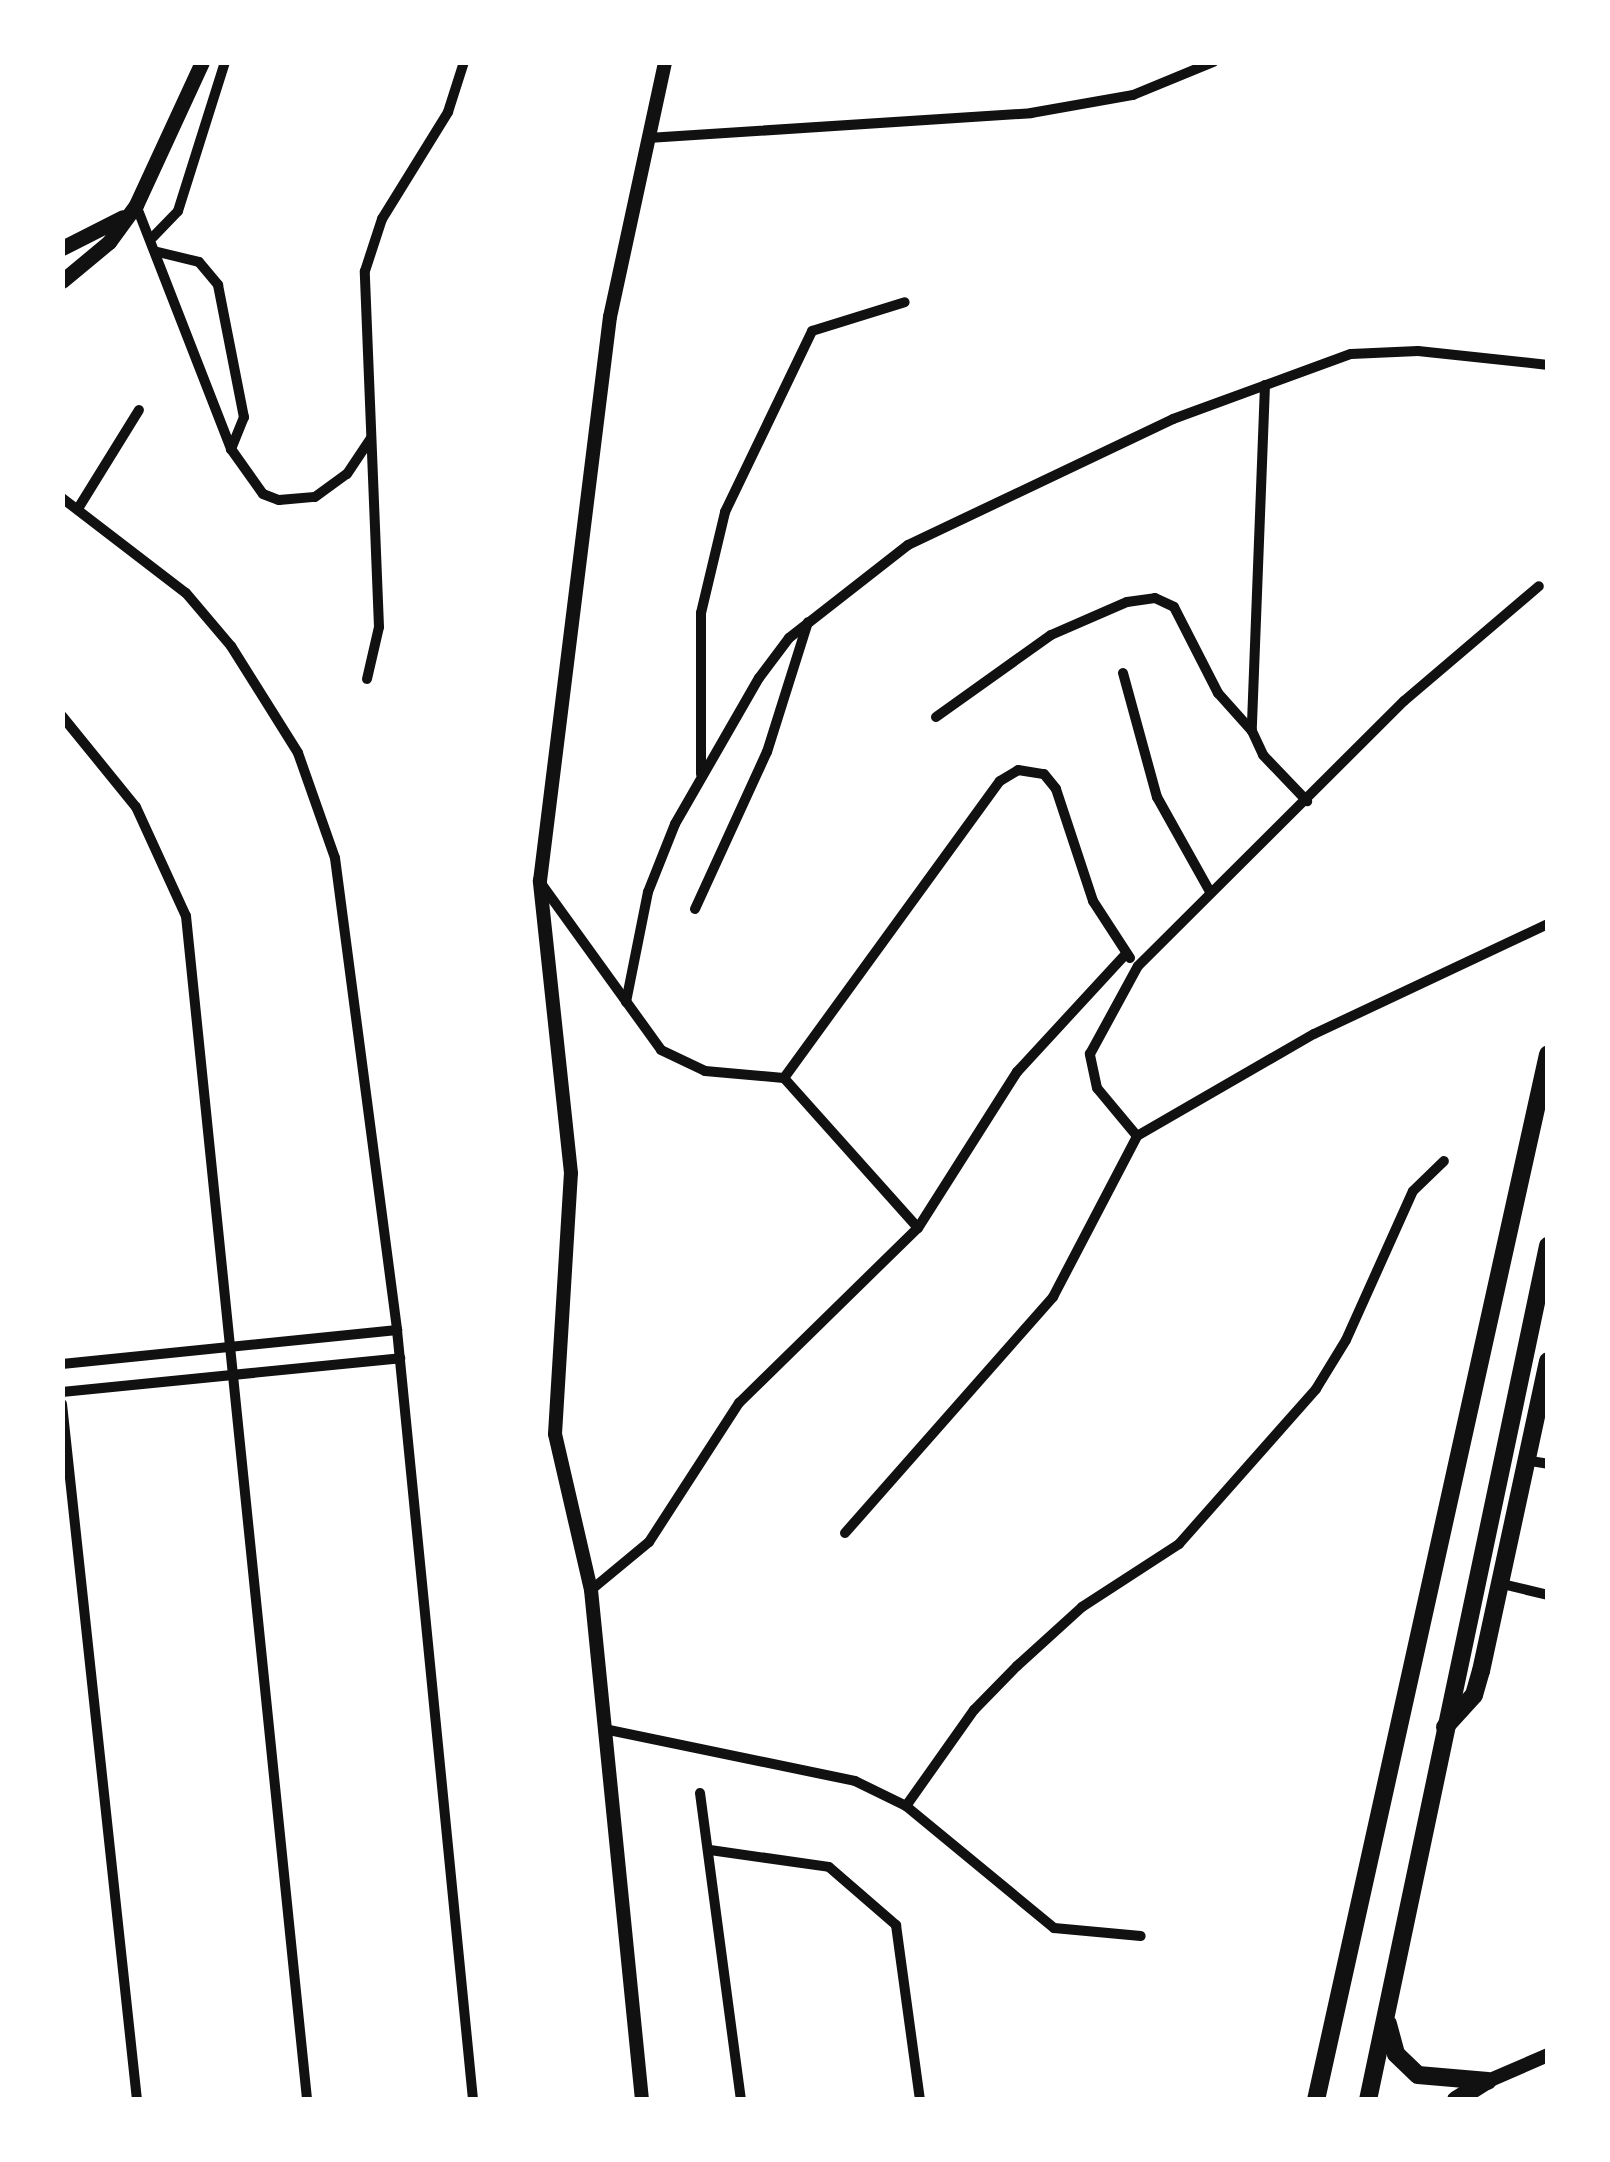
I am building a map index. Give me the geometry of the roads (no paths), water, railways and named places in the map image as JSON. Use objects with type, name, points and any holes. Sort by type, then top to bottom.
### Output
[{"type":"highway","points":[[1316,2100],[1548,1054]]},
{"type":"highway","points":[[1368,2100],[1547,1252]]},
{"type":"highway","points":[[1444,1727],[1474,1695],[1548,1361]]},
{"type":"highway","points":[[1386,2019],[1396,2054],[1418,2074],[1488,2081]]},
{"type":"highway","points":[[1456,2100],[1488,2081]]},
{"type":"main road","points":[[62,280],[108,242],[136,205],[202,62]]},
{"type":"main road","points":[[62,248],[124,217]]},
{"type":"street","points":[[152,237],[178,211],[225,62]]},
{"type":"street","points":[[366,679],[379,627],[369,252],[448,112],[464,62]]},
{"type":"street","points":[[642,2100],[591,1590],[555,1434],[571,1174],[540,881],[610,316],[665,62]]},
{"type":"street","points":[[648,138],[1030,113],[1133,96],[1213,62]]},
{"type":"street","points":[[136,205],[158,252],[231,449],[263,494],[295,501],[332,487],[371,437]]},
{"type":"street","points":[[158,252],[199,262],[218,285],[244,416],[231,449]]},
{"type":"street","points":[[701,775],[701,613],[725,512],[812,331],[905,302]]},
{"type":"street","points":[[626,1002],[648,892],[701,775],[759,678],[808,621],[908,545],[962,514],[1264,384],[1384,349],[1548,365]]},
{"type":"street","points":[[1252,731],[1264,384]]},
{"type":"street","points":[[80,507],[138,410]]},
{"type":"street","points":[[62,498],[80,507],[186,593],[231,646],[268,697],[320,807],[335,858],[397,1330],[473,2100]]},
{"type":"street","points":[[1137,1136],[1097,1088],[1090,1054],[1138,966],[1418,688],[1539,586]]},
{"type":"street","points":[[936,716],[1052,635],[1127,602],[1156,598],[1174,607],[1218,693],[1252,731],[1263,754],[1307,801]]},
{"type":"street","points":[[695,909],[767,752],[808,621]]},
{"type":"street","points":[[1123,673],[1157,798],[1210,892]]},
{"type":"street","points":[[62,716],[136,807],[186,916],[234,1348],[306,2100]]},
{"type":"street","points":[[784,1078],[1000,782],[1018,770],[1044,774],[1056,789],[1093,901],[1126,954],[1138,966]]},
{"type":"street","points":[[540,881],[646,1034],[684,1065],[784,1078],[918,1228]]},
{"type":"street","points":[[845,1533],[1053,1297],[1137,1136],[1314,1034],[1548,924]]},
{"type":"street","points":[[591,1590],[649,1542],[739,1403],[918,1228],[1018,1072],[1126,954]]},
{"type":"street","points":[[906,1806],[974,1710],[1016,1666],[1082,1607],[1179,1544],[1316,1389],[1346,1340],[1413,1192],[1444,1161]]},
{"type":"street","points":[[62,1364],[397,1330]]},
{"type":"street","points":[[62,1392],[400,1358]]},
{"type":"street","points":[[62,1404],[137,2100]]},
{"type":"street","points":[[1524,1460],[1548,1464]]},
{"type":"street","points":[[1498,1583],[1548,1594]]},
{"type":"street","points":[[608,1730],[855,1781],[906,1806],[1054,1928],[1142,1936]]},
{"type":"street","points":[[700,1793],[741,2100]]},
{"type":"street","points":[[710,1850],[829,1867],[896,1925],[920,2100]]},
{"type":"street","points":[[1488,2081],[1548,2055]]}]
